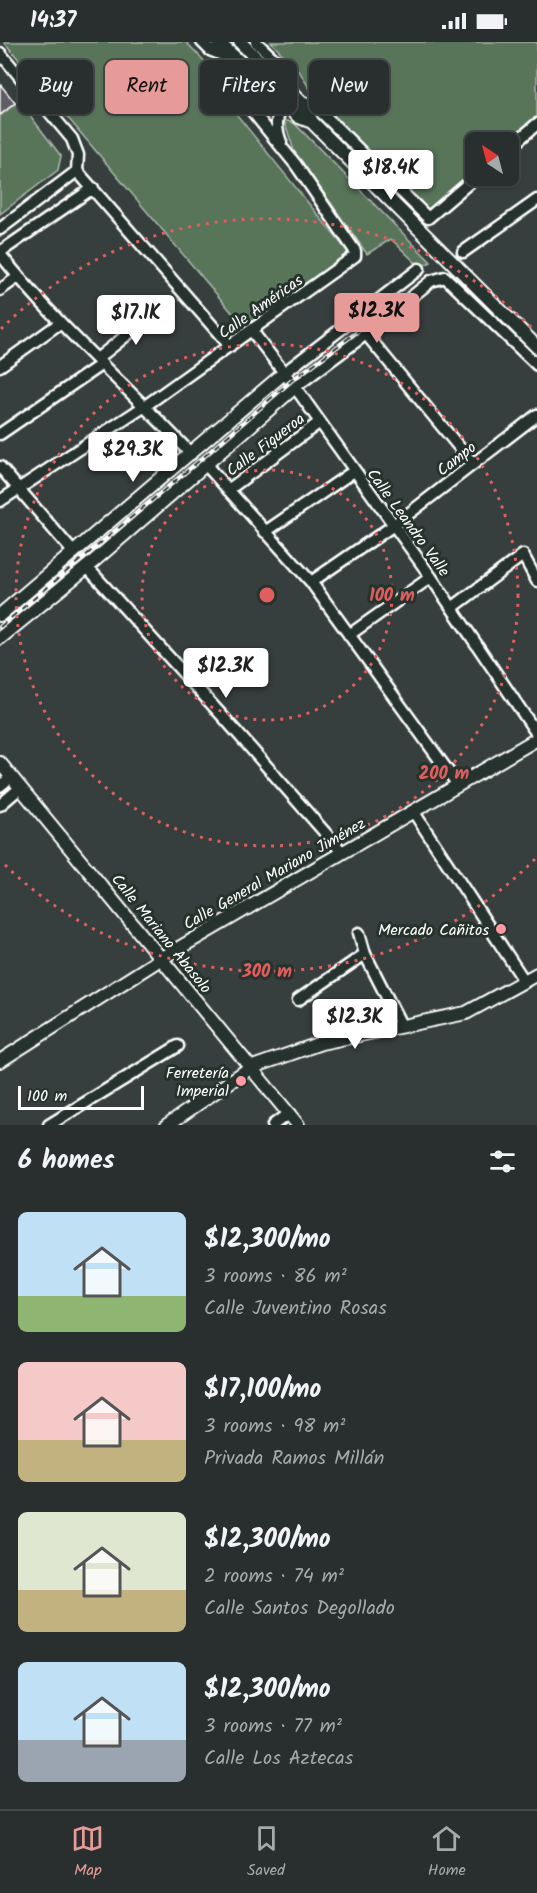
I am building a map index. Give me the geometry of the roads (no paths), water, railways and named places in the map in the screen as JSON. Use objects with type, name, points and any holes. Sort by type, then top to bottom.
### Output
[{"type":"main road","points":[[218,42],[236,60]]},
{"type":"main road","points":[[240,42],[266,60]]},
{"type":"main road","points":[[297,97],[312,122],[536,345]]},
{"type":"main road","points":[[296,114],[312,122]]},
{"type":"main road","points":[[0,615],[284,373]]},
{"type":"main road","points":[[0,638],[87,567],[296,387]]},
{"type":"main road","name":"Calle General Mariano Jiménez","points":[[0,1061],[162,958],[537,739]]},
{"type":"main road","name":"Calle Mariano Abasolo","points":[[0,763],[298,1125]]},
{"type":"main road","points":[[167,1125],[250,1068],[321,1042],[466,1013],[537,974]]},
{"type":"street","points":[[202,42],[210,50],[233,60]]},
{"type":"street","points":[[257,43],[268,60]]},
{"type":"street","points":[[0,53],[72,139],[78,155],[77,171],[230,346]]},
{"type":"street","points":[[301,102],[316,106],[428,218],[465,186]]},
{"type":"street","points":[[254,114],[286,153]]},
{"type":"street","points":[[280,114],[276,120],[286,153]]},
{"type":"street","points":[[519,140],[537,124]]},
{"type":"street","name":"Calle Américas","points":[[0,501],[145,406],[354,258],[355,250],[286,153]]},
{"type":"street","points":[[0,229],[77,171]]},
{"type":"street","points":[[93,188],[0,253],[18,277],[60,323],[191,454]]},
{"type":"street","points":[[463,252],[537,200]]},
{"type":"street","points":[[284,373],[418,269]]},
{"type":"street","points":[[0,290],[18,277]]},
{"type":"street","points":[[296,387],[431,281],[445,277],[537,365]]},
{"type":"street","points":[[0,434],[100,362],[158,310]]},
{"type":"street","points":[[0,366],[60,323]]},
{"type":"street","name":"Calle Leandro Valle","points":[[252,331],[296,387],[431,577],[537,734]]},
{"type":"street","points":[[366,334],[473,464]]},
{"type":"street","name":"Campo","points":[[311,582],[394,525],[537,415]]},
{"type":"street","name":"Calle Figueroa","points":[[228,490],[320,422]]},
{"type":"street","points":[[206,465],[311,582],[458,785]]},
{"type":"street","points":[[0,467],[74,553]]},
{"type":"street","points":[[265,532],[354,471]]},
{"type":"street","points":[[452,608],[523,555],[537,581]]},
{"type":"street","points":[[87,567],[342,852]]},
{"type":"street","points":[[349,635],[431,577]]},
{"type":"street","points":[[0,786],[11,777]]},
{"type":"street","points":[[0,805],[20,788]]},
{"type":"street","points":[[413,811],[525,982]]},
{"type":"street","points":[[359,933],[365,954],[401,1025]]},
{"type":"street","points":[[298,1000],[365,954]]},
{"type":"street","points":[[49,1125],[178,1046]]},
{"type":"street","points":[[273,1125],[289,1113]]},
{"type":"railway","points":[[0,627],[291,381],[365,326]]},
{"type":"place","name":"Mercado Cañitos","points":[[501,929]]},
{"type":"place","name":"Ferretería Imperial","points":[[241,1081]]}]
